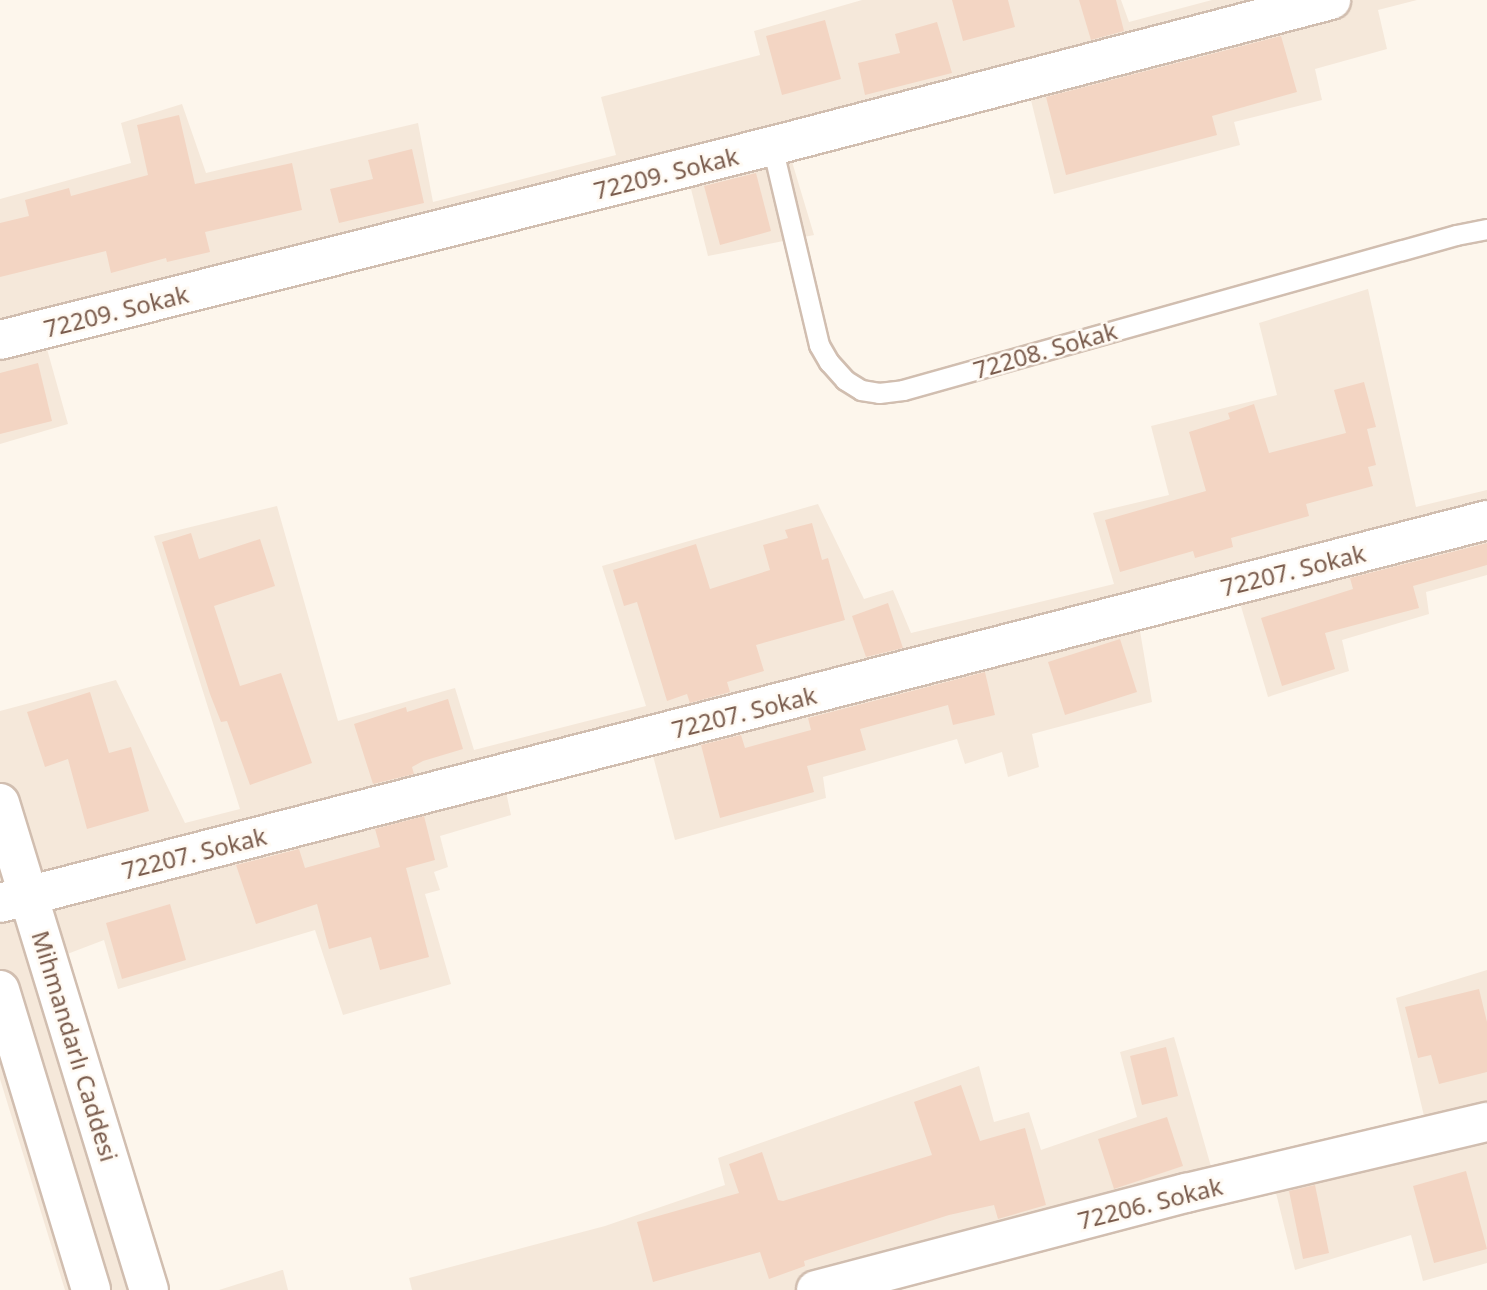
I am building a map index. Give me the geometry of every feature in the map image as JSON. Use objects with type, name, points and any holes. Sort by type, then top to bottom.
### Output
[{"type":"street","name":"72209. Sokak","points":[[0,340],[772,146],[1331,0]]},
{"type":"street","name":"72207. Sokak","points":[[15,900],[1487,520]]},
{"type":"street","name":"Mihmandarlı Caddesi","points":[[0,803],[15,900],[149,1290]]},
{"type":"street","points":[[0,990],[91,1290]]},
{"type":"street","name":"72206. Sokak","points":[[816,1290],[1173,1196],[1487,1122]]},
{"type":"lane","name":"72208. Sokak","points":[[772,146],[819,345],[829,362],[845,380],[861,390],[879,393],[903,390],[1456,235],[1487,229]]},
{"type":"shaded area","points":[[862,0],[1121,0],[1129,22],[1212,0],[1417,0],[1378,10],[1387,49],[1315,69],[1322,100],[1234,122],[1240,145],[1054,194],[1029,92],[790,155],[814,235],[708,256],[690,185],[60,334],[47,349],[68,424],[0,444],[0,199],[131,163],[121,123],[182,104],[206,173],[418,123],[433,202],[616,155],[601,97],[760,55],[754,31]]},
{"type":"shaded area","points":[[1368,289],[1416,507],[1487,490],[1487,575],[1426,592],[1429,614],[1342,640],[1349,671],[1268,697],[1240,603],[1140,631],[1152,702],[1032,734],[1039,767],[1008,777],[1002,752],[965,764],[957,739],[823,777],[826,798],[675,840],[652,752],[506,792],[511,815],[440,836],[448,867],[434,872],[440,890],[425,894],[451,984],[343,1015],[315,930],[118,989],[104,940],[62,956],[163,1290],[65,1290],[0,1079],[0,711],[116,680],[185,823],[240,809],[154,536],[277,506],[338,721],[455,688],[474,750],[646,706],[602,566],[818,504],[864,599],[893,590],[911,633],[1114,584],[1093,513],[1169,495],[1151,426],[1277,395],[1259,323]]},
{"type":"shaded area","points":[[1487,970],[1487,1263],[1423,1281],[1411,1235],[1295,1270],[1275,1189],[888,1290],[412,1290],[409,1278],[605,1226],[725,1185],[718,1158],[979,1066],[994,1122],[1029,1112],[1041,1150],[1137,1117],[1120,1052],[1174,1037],[1212,1170],[1424,1116],[1396,998]]},
{"type":"shaded area","points":[[282,1270],[288,1290],[219,1290]]},
{"type":"building","points":[[952,0],[1008,0],[1015,27],[963,41]]},
{"type":"building","points":[[1079,0],[1116,0],[1124,31],[1091,40]]},
{"type":"building","points":[[825,20],[841,79],[782,95],[766,36]]},
{"type":"building","points":[[937,22],[952,73],[865,95],[858,63],[900,53],[895,34]]},
{"type":"building","points":[[1281,36],[1297,92],[1212,116],[1217,135],[1066,175],[1046,97]]},
{"type":"building","points":[[179,115],[195,184],[292,163],[302,210],[205,232],[210,252],[167,262],[166,258],[111,273],[106,251],[0,277],[0,223],[29,216],[25,200],[69,188],[71,196],[148,175],[137,125]]},
{"type":"building","points":[[412,149],[424,203],[339,223],[330,189],[373,179],[368,160]]},
{"type":"building","points":[[756,173],[771,231],[720,245],[704,186]]},
{"type":"building","points":[[38,363],[52,421],[0,434],[0,373]]},
{"type":"building","points":[[1364,382],[1376,427],[1367,429],[1376,465],[1368,467],[1373,486],[1306,504],[1309,516],[1231,538],[1233,547],[1195,558],[1193,551],[1120,572],[1105,520],[1206,491],[1189,432],[1230,419],[1228,413],[1254,404],[1269,453],[1346,433],[1334,390]]},
{"type":"building","points":[[812,523],[822,560],[828,558],[845,620],[756,645],[764,671],[727,682],[730,692],[690,703],[687,694],[667,701],[637,602],[624,606],[613,570],[696,544],[710,589],[770,570],[763,545],[788,538],[785,530]]},
{"type":"building","points":[[191,533],[199,559],[260,539],[275,586],[214,606],[240,686],[281,673],[312,763],[250,785],[227,721],[221,722],[210,694],[162,542]]},
{"type":"building","points":[[1487,543],[1487,565],[1413,586],[1419,608],[1325,633],[1335,669],[1282,686],[1261,618],[1353,589],[1350,578]]},
{"type":"building","points":[[888,603],[903,648],[866,657],[852,616]]},
{"type":"building","points":[[1120,639],[1137,692],[1065,715],[1048,662]]},
{"type":"building","points":[[985,672],[995,715],[953,725],[948,705],[860,729],[866,750],[807,766],[814,792],[720,818],[701,745],[741,735],[745,748],[811,730],[808,718]]},
{"type":"building","points":[[90,692],[109,753],[131,747],[149,811],[87,829],[68,759],[45,767],[27,712]]},
{"type":"building","points":[[448,699],[463,749],[423,761],[412,767],[414,774],[373,784],[354,724],[406,707],[407,712]]},
{"type":"building","points":[[424,816],[435,860],[406,868],[429,957],[380,970],[371,937],[329,949],[317,904],[256,924],[236,865],[299,849],[305,868],[380,847],[375,829]]},
{"type":"building","points":[[170,904],[186,960],[122,979],[106,923]]},
{"type":"building","points":[[1479,989],[1487,1022],[1487,1072],[1439,1084],[1431,1055],[1418,1058],[1405,1007]]},
{"type":"building","points":[[1166,1047],[1178,1096],[1142,1105],[1130,1056]]},
{"type":"building","points":[[961,1085],[980,1141],[1025,1128],[1046,1205],[998,1219],[994,1205],[949,1215],[804,1261],[805,1266],[769,1279],[760,1252],[653,1282],[637,1222],[739,1193],[729,1164],[762,1152],[778,1200],[783,1201],[932,1155],[914,1102]]},
{"type":"building","points":[[1167,1117],[1183,1166],[1114,1189],[1098,1139]]},
{"type":"building","points":[[1466,1171],[1487,1249],[1434,1263],[1413,1186]]},
{"type":"building","points":[[1315,1185],[1329,1253],[1303,1259],[1289,1191]]}]
